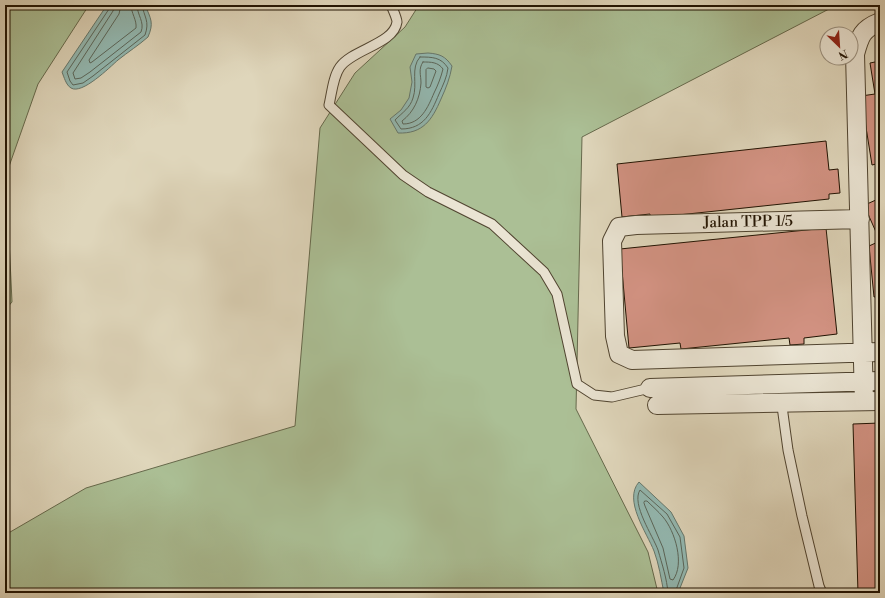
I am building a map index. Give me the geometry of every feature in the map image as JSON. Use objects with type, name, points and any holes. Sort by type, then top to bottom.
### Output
[{"type":"street","points":[[657,405],[872,401],[872,352],[860,220],[855,54],[862,33],[869,26],[880,22]]},
{"type":"street","name":"Jalan TPP 1/5","points":[[860,220],[636,225],[619,227],[612,241],[615,336],[619,354],[632,360],[872,352]]},
{"type":"street","points":[[650,388],[872,382]]},
{"type":"lane","points":[[391,5],[397,21],[394,30],[380,42],[353,55],[340,67],[334,82],[329,105],[403,175],[428,192],[492,224],[544,272],[557,294],[577,384],[594,395],[612,397],[650,388]]},
{"type":"lane","points":[[783,384],[780,403],[788,450],[800,509],[822,593]]},
{"type":"green space","points":[[5,5],[89,5],[38,84],[6,175],[12,302],[5,310]]},
{"type":"green space","points":[[419,5],[830,5],[829,9],[582,137],[576,409],[648,552],[658,593],[5,593],[5,535],[86,488],[295,426],[320,128],[355,73],[405,27]]},
{"type":"water","points":[[107,5],[145,5],[151,21],[151,28],[148,37],[89,84],[82,88],[71,88],[66,83],[62,72]]},
{"type":"water","points":[[428,53],[442,56],[452,66],[446,87],[438,107],[426,124],[414,131],[398,133],[390,119],[401,110],[409,98],[412,82],[410,67],[416,54]]},
{"type":"water","points":[[639,482],[671,512],[684,536],[688,568],[678,593],[664,593],[656,556],[635,507],[635,489]]},
{"type":"building","points":[[880,61],[880,163],[872,165],[861,96],[875,94],[870,63]]},
{"type":"building","points":[[826,141],[829,170],[838,169],[840,193],[829,194],[829,199],[650,218],[650,214],[622,217],[617,164]]},
{"type":"building","points":[[880,170],[880,241],[868,214],[867,204],[878,199],[876,172]]},
{"type":"building","points":[[826,228],[837,334],[804,338],[804,344],[790,345],[789,338],[681,349],[680,343],[629,348],[620,249]]},
{"type":"building","points":[[880,241],[880,296],[874,297],[869,246]]},
{"type":"building","points":[[880,309],[880,326],[877,326],[876,311]]},
{"type":"building","points":[[880,423],[880,593],[858,593],[853,424]]}]
